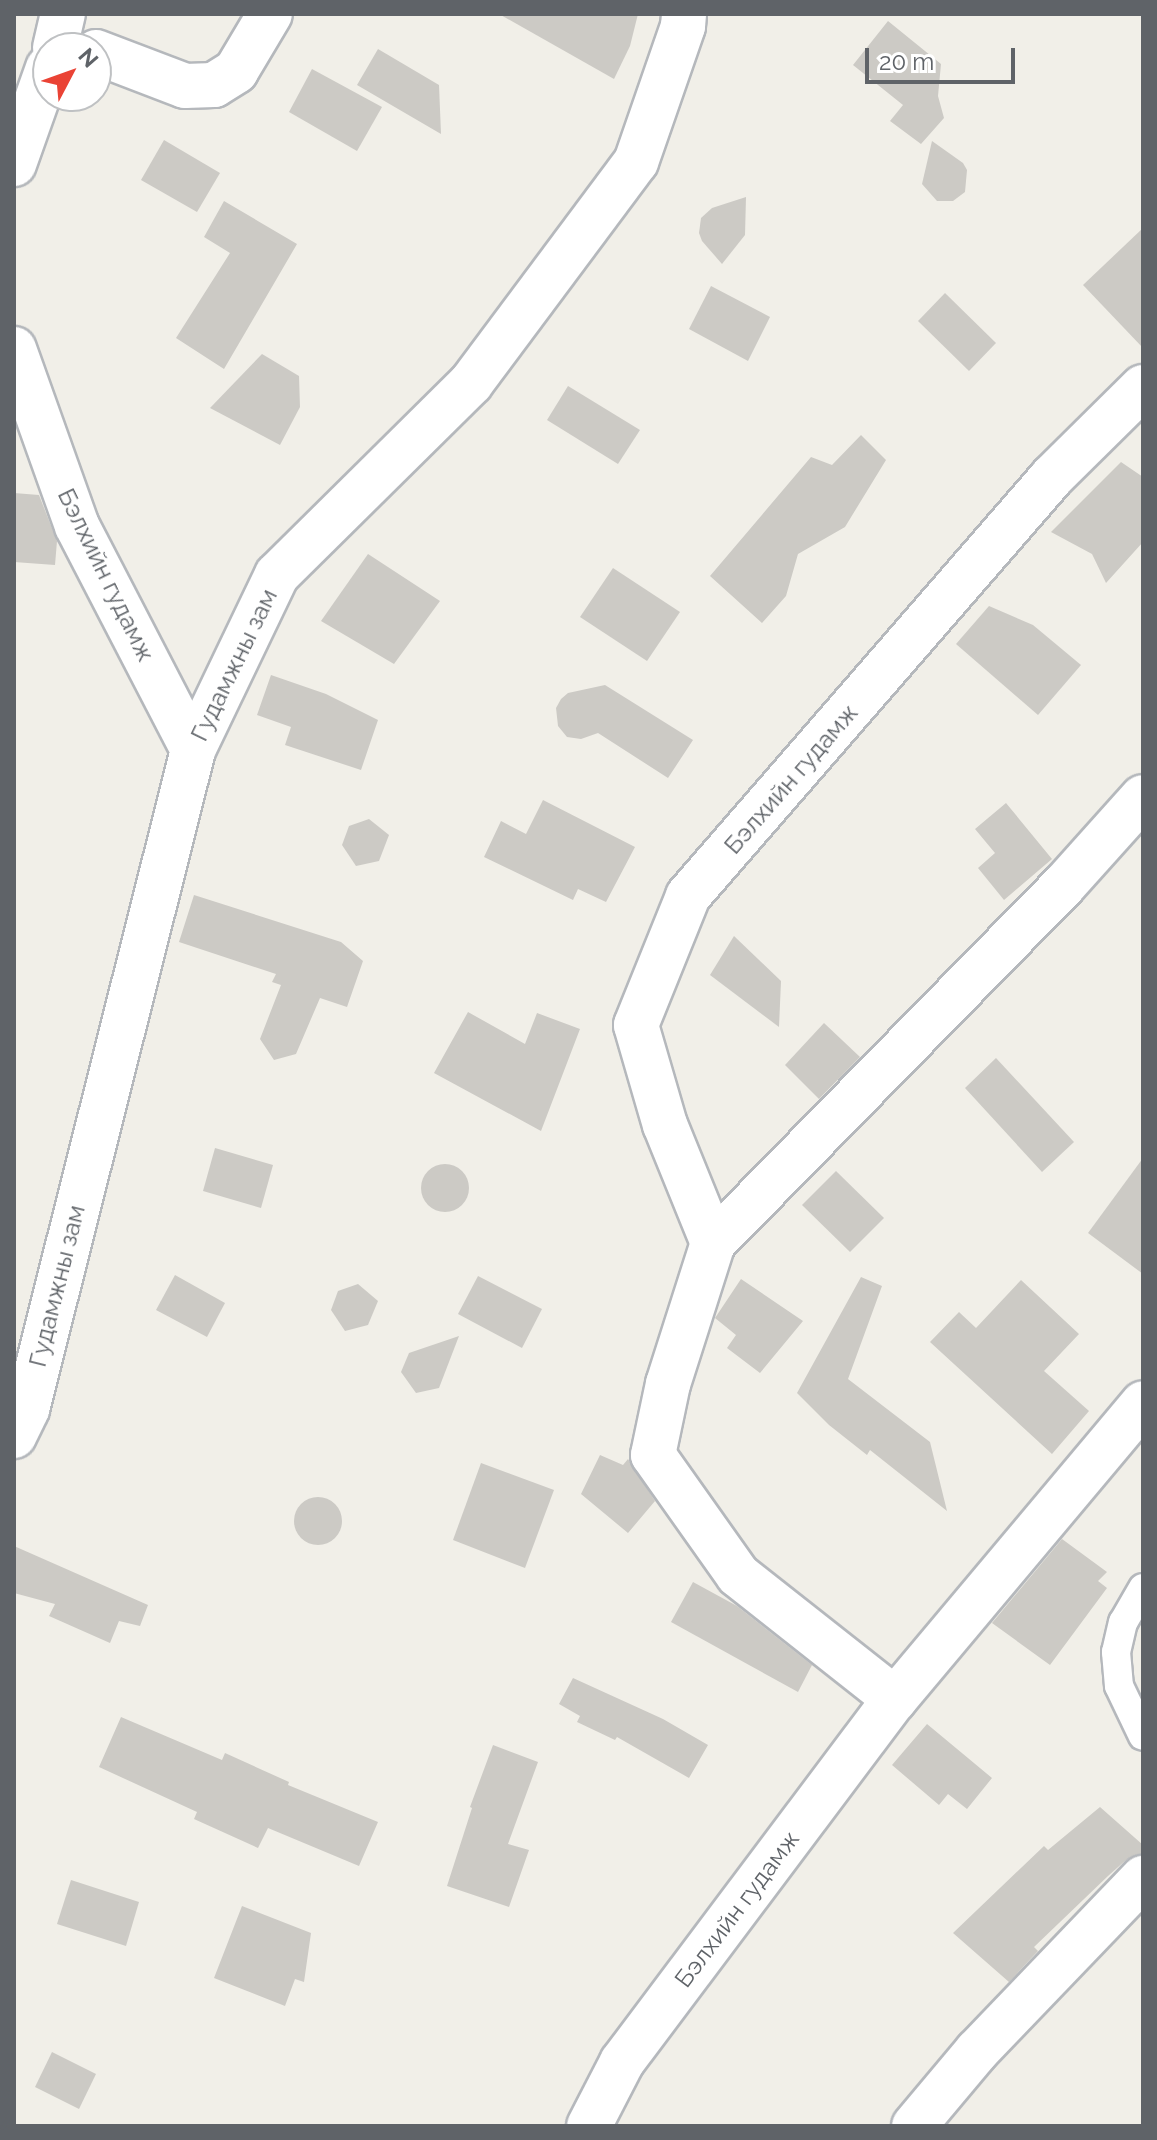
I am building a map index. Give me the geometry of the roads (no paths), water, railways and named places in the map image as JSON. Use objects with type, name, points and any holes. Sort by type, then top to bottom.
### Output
[{"type":"street","points":[[112,60],[185,86],[214,85],[236,71],[270,14]]},
{"type":"street","name":"Гудамжны зам","points":[[14,1436],[27,1409],[193,750],[277,575],[471,383],[636,162],[684,14]]},
{"type":"street","points":[[14,164],[38,112]]},
{"type":"street","name":"Бэлхийн гудамж","points":[[14,349],[77,526],[193,750]]},
{"type":"street","name":"Бэлхийн гудамж","points":[[713,1243],[665,1125],[636,1025],[688,896],[1052,477],[1143,387]]},
{"type":"street","points":[[895,1699],[738,1575],[653,1455],[668,1384],[713,1243],[1064,885],[1143,797]]},
{"type":"street","name":"Бэлхийн гудамж","points":[[589,2126],[622,2062],[895,1699],[1143,1403]]},
{"type":"street","points":[[914,2126],[977,2051],[1143,1878]]},
{"type":"lane","points":[[1143,1588],[1123,1622],[1116,1652],[1119,1686],[1143,1736]]}]
